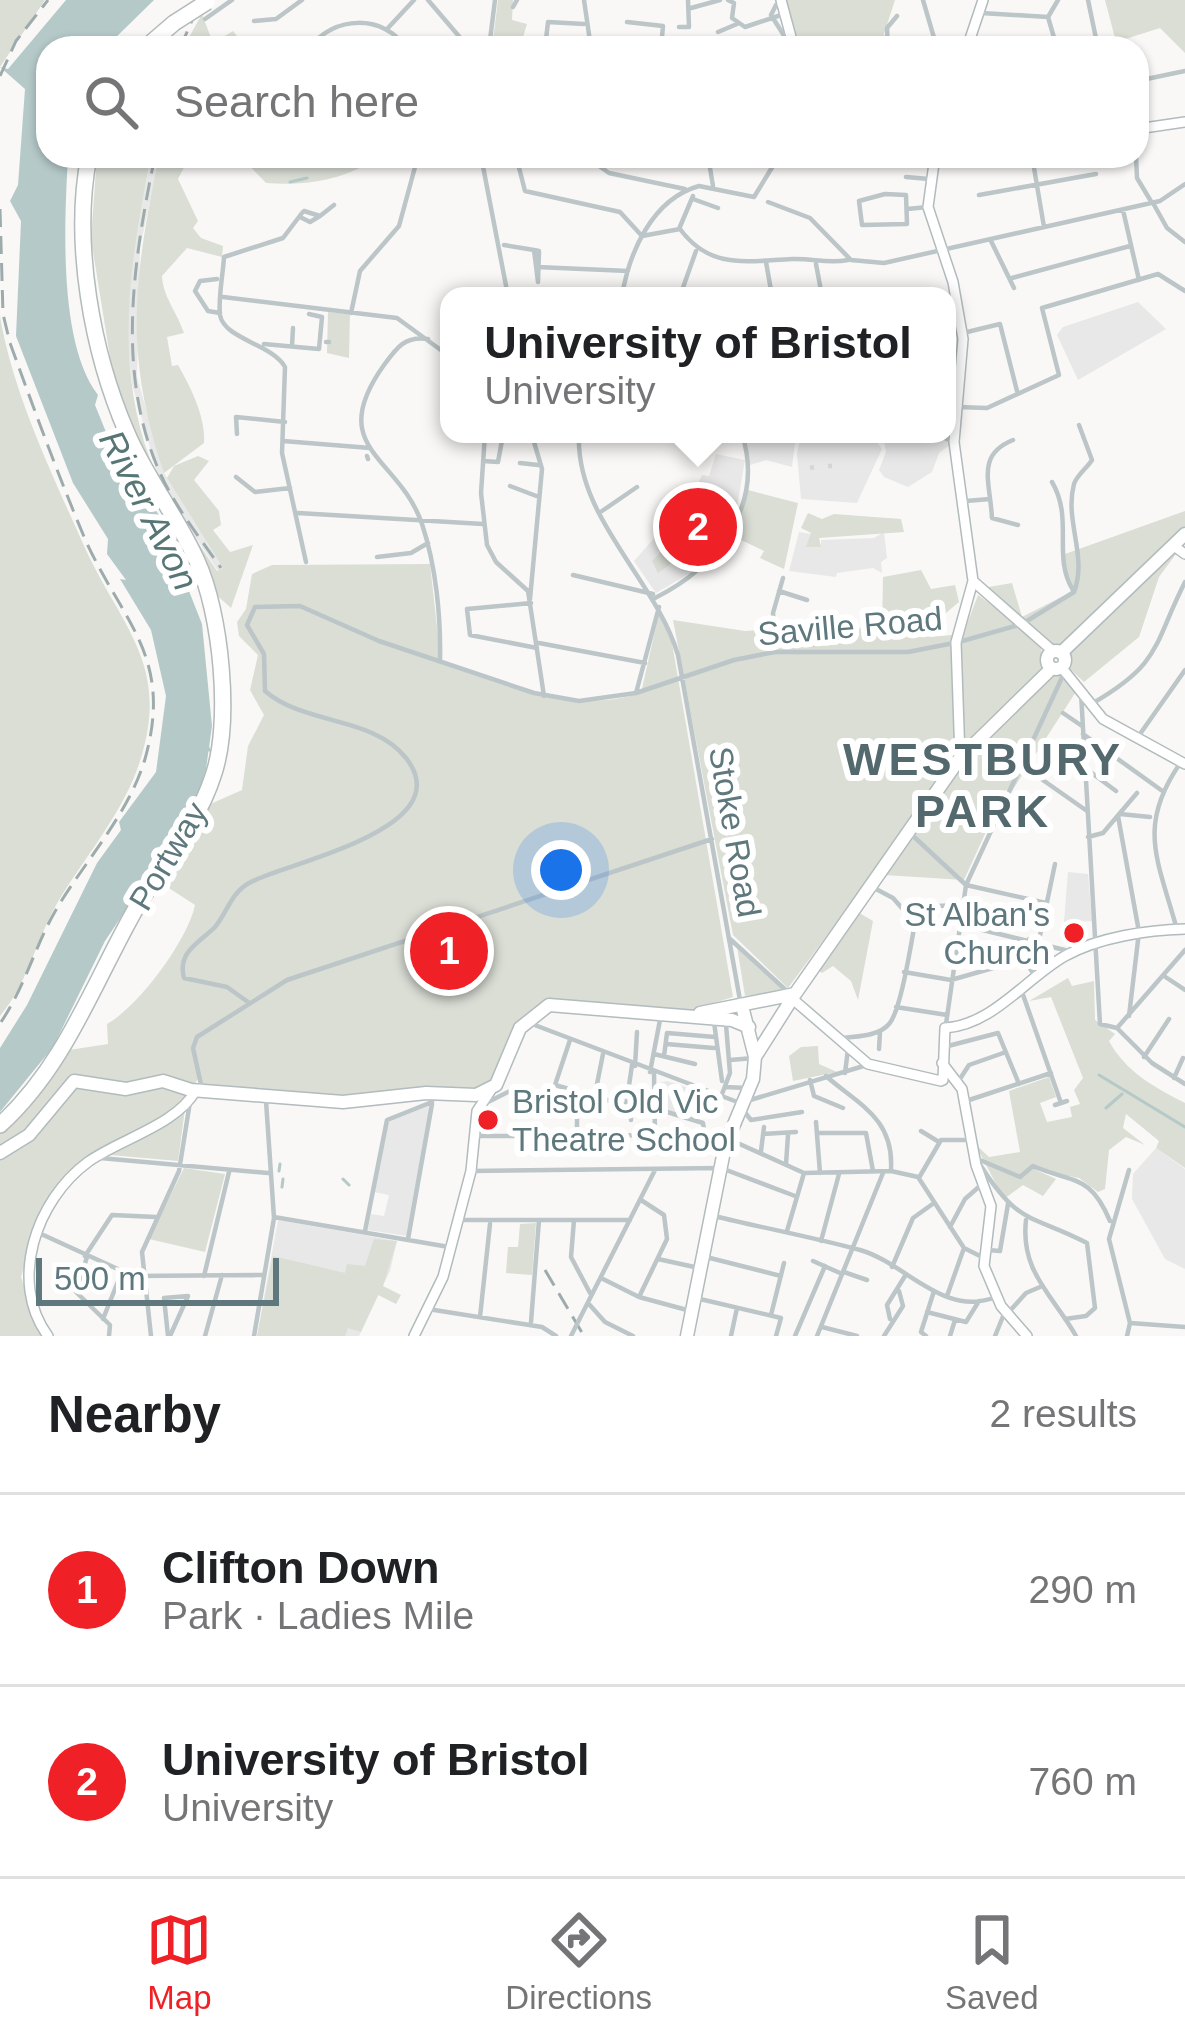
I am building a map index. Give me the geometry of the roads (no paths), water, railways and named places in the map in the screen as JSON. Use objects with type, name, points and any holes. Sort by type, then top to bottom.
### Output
[{"type":"highway","points":[[162,36],[210,5]]},
{"type":"highway","name":"Portway","points":[[0,1125],[51,1069],[146,891],[202,805],[221,740],[221,676],[206,584],[116,406],[91,303],[86,216],[91,168]]},
{"type":"main road","points":[[972,36],[983,0]]},
{"type":"main road","points":[[778,2],[790,36]]},
{"type":"main road","points":[[1149,127],[1185,122]]},
{"type":"main road","points":[[933,168],[928,207],[950,287]]},
{"type":"main road","points":[[956,312],[962,334],[956,383]]},
{"type":"main road","points":[[954,443],[973,581],[957,643],[960,754]]},
{"type":"main road","points":[[754,1036],[779,1005],[794,996],[909,835],[960,754],[1180,543]]},
{"type":"main road","points":[[973,581],[1082,687],[1103,719],[1183,763]]},
{"type":"main road","points":[[944,1076],[946,1021],[982,1016],[1073,952],[1139,932],[1181,929]]},
{"type":"main road","points":[[794,996],[868,1064],[944,1076],[964,1098],[975,1161],[991,1210],[982,1253],[996,1297],[1027,1336]]},
{"type":"main road","points":[[476,1116],[527,1022],[554,1004],[693,1016],[732,1006],[779,1005]]},
{"type":"main road","points":[[689,1336],[714,1216],[718,1170],[747,1097],[755,1058],[754,1036],[732,1006]]},
{"type":"main road","points":[[0,1154],[29,1135],[72,1082],[126,1089],[163,1081],[194,1093],[355,1102],[488,1096]]},
{"type":"main road","points":[[46,1334],[25,1282],[39,1233],[68,1182],[194,1093]]},
{"type":"main road","points":[[414,1336],[428,1309],[471,1171],[476,1116],[467,1096]]},
{"type":"street","points":[[210,5],[232,0]]},
{"type":"street","points":[[254,21],[275,20],[302,0]]},
{"type":"street","points":[[388,28],[414,0]]},
{"type":"street","points":[[428,0],[459,36]]},
{"type":"street","points":[[490,36],[495,0]]},
{"type":"street","points":[[584,0],[588,36]]},
{"type":"street","points":[[679,26],[689,26],[688,4],[729,0],[736,24]]},
{"type":"street","points":[[923,0],[934,36]]},
{"type":"street","points":[[1054,36],[1048,17],[1058,0]]},
{"type":"street","points":[[1088,0],[1096,36]]},
{"type":"street","points":[[772,19],[778,2]]},
{"type":"street","points":[[981,13],[1048,17]]},
{"type":"street","points":[[722,29],[736,24],[750,27],[784,14]]},
{"type":"street","points":[[887,36],[887,28],[897,16]]},
{"type":"street","points":[[772,19],[783,34]]},
{"type":"street","points":[[546,36],[548,22],[584,24]]},
{"type":"street","points":[[626,22],[663,26],[662,36]]},
{"type":"street","points":[[319,36],[354,23],[388,28],[395,36]]},
{"type":"street","points":[[1149,78],[1185,71]]},
{"type":"street","points":[[352,313],[360,271],[377,244],[399,226],[415,168]]},
{"type":"street","points":[[483,168],[506,287]]},
{"type":"street","points":[[519,168],[525,191],[620,212],[642,236]]},
{"type":"street","points":[[602,168],[675,183],[686,190]]},
{"type":"street","points":[[710,168],[713,186]]},
{"type":"street","points":[[624,287],[642,236],[672,200],[686,190],[713,186],[754,196],[772,168]]},
{"type":"street","points":[[1034,168],[1044,229]]},
{"type":"street","points":[[1137,168],[1137,178],[1156,201],[1167,228],[1185,242]]},
{"type":"street","points":[[979,195],[1096,174]]},
{"type":"street","points":[[906,177],[931,179]]},
{"type":"street","points":[[679,229],[696,250],[728,262],[898,262],[1123,210],[1156,201],[1185,184]]},
{"type":"street","points":[[885,194],[904,194],[907,209],[908,224],[894,228],[862,226],[857,213],[862,200],[885,194]]},
{"type":"street","points":[[679,229],[693,197],[718,208]]},
{"type":"street","points":[[768,202],[819,225],[834,248],[851,260]]},
{"type":"street","points":[[313,312],[322,317],[321,347],[263,344],[228,328],[220,314],[224,257],[283,238],[300,217],[310,221],[334,205]]},
{"type":"street","points":[[907,209],[928,207]]},
{"type":"street","points":[[1123,210],[1139,280]]},
{"type":"street","points":[[642,236],[679,229]]},
{"type":"street","points":[[991,241],[1014,288]]},
{"type":"street","points":[[504,244],[534,250],[537,267],[628,271]]},
{"type":"street","points":[[1012,278],[1130,246]]},
{"type":"street","points":[[683,287],[696,250]]},
{"type":"street","points":[[766,262],[770,287]]},
{"type":"street","points":[[816,264],[820,287]]},
{"type":"street","points":[[956,400],[987,408],[1061,371],[1042,308],[1162,274],[1185,291]]},
{"type":"street","points":[[217,279],[200,281],[195,291],[208,311],[220,314]]},
{"type":"street","points":[[223,297],[412,325],[440,349]]},
{"type":"street","points":[[956,332],[1000,324],[1017,392]]},
{"type":"street","points":[[410,339],[412,325]]},
{"type":"street","points":[[292,346],[293,328]]},
{"type":"street","points":[[428,339],[410,339],[394,350],[362,397],[360,415],[368,456],[421,521],[428,543],[440,661]]},
{"type":"street","points":[[263,344],[286,371],[283,441],[306,562]]},
{"type":"street","points":[[237,434],[236,417],[286,422]]},
{"type":"street","points":[[1074,592],[1080,553],[1072,522],[1075,481],[1091,460],[1078,427]]},
{"type":"street","points":[[1013,440],[988,454],[996,482],[992,518],[1018,525]]},
{"type":"street","points":[[283,441],[368,456]]},
{"type":"street","points":[[484,443],[485,537],[493,557],[531,601]]},
{"type":"street","points":[[482,461],[501,463],[503,443]]},
{"type":"street","points":[[526,445],[535,443],[541,465],[531,601],[544,695]]},
{"type":"street","name":"Stoke Road","points":[[579,443],[581,472],[599,513],[656,599],[682,680],[730,939],[732,1006]]},
{"type":"street","points":[[636,693],[656,599],[704,567],[731,532],[748,477],[743,443]]},
{"type":"street","points":[[520,463],[541,465]]},
{"type":"street","points":[[236,477],[248,489],[290,488]]},
{"type":"street","points":[[1052,482],[1066,521],[1061,568],[1074,592]]},
{"type":"street","points":[[510,486],[526,498],[539,497]]},
{"type":"street","points":[[599,513],[637,488]]},
{"type":"street","points":[[961,502],[991,499]]},
{"type":"street","points":[[298,513],[484,524]]},
{"type":"street","points":[[471,526],[485,537]]},
{"type":"street","points":[[377,557],[410,554],[428,543]]},
{"type":"street","points":[[573,575],[656,599]]},
{"type":"street","points":[[776,652],[772,613],[783,578]]},
{"type":"street","points":[[1093,703],[1147,661],[1167,632],[1185,582]]},
{"type":"street","points":[[779,591],[804,601]]},
{"type":"street","name":"Saville Road","points":[[248,1002],[227,987],[184,978],[189,950],[218,923],[242,888],[387,827],[412,802],[416,781],[405,756],[387,742],[265,692],[264,654],[248,633],[250,614],[262,604],[300,605],[440,661],[544,695],[580,701],[636,693],[734,660],[776,652],[908,652],[957,643],[1022,624],[1074,592]]},
{"type":"street","points":[[531,601],[467,609],[472,638],[645,663]]},
{"type":"street","points":[[896,1007],[946,1021],[966,885],[1058,663]]},
{"type":"street","points":[[1136,739],[1185,670]]},
{"type":"street","points":[[1082,687],[1096,1019],[1108,1030],[1118,1028],[1185,950]]},
{"type":"street","points":[[1063,712],[1162,790]]},
{"type":"street","points":[[1045,742],[1116,790]]},
{"type":"street","points":[[1181,929],[1154,849],[1152,818],[1162,790],[1183,763]]},
{"type":"street","points":[[1020,764],[1087,811]]},
{"type":"street","points":[[1088,837],[1100,836],[1137,794]]},
{"type":"street","points":[[1119,815],[1152,818]]},
{"type":"street","points":[[1119,815],[1122,865],[1139,932],[1130,1016]]},
{"type":"street","points":[[909,835],[966,885],[1046,903]]},
{"type":"street","points":[[153,1336],[142,1252],[180,1165],[194,1093],[197,1036],[287,980],[712,839]]},
{"type":"street","points":[[1039,940],[1055,864]]},
{"type":"street","points":[[874,888],[892,898],[915,923]]},
{"type":"street","points":[[879,1049],[896,1007],[915,923],[937,906],[961,905]]},
{"type":"street","points":[[958,925],[1039,940],[1073,952]]},
{"type":"street","points":[[730,939],[794,996]]},
{"type":"street","points":[[1029,939],[1025,961],[1036,977]]},
{"type":"street","points":[[904,972],[951,980],[1000,966]]},
{"type":"street","points":[[1163,976],[1185,990]]},
{"type":"street","points":[[1021,988],[1061,1103]]},
{"type":"street","points":[[732,1006],[715,1037],[725,1084],[747,1097],[752,1120],[802,1112]]},
{"type":"street","points":[[725,1084],[732,1006]]},
{"type":"street","points":[[655,1134],[652,1073],[660,1014]]},
{"type":"street","points":[[1144,1057],[1169,1019]]},
{"type":"street","points":[[527,1022],[652,1073],[747,1097],[868,1064]]},
{"type":"street","points":[[1118,1028],[1144,1057],[1185,1084]]},
{"type":"street","points":[[631,1120],[626,1106],[638,1032]]},
{"type":"street","points":[[943,1048],[993,1032],[1001,1036],[1019,1084]]},
{"type":"street","points":[[664,1056],[667,1033],[715,1037]]},
{"type":"street","points":[[842,1073],[844,1045],[881,1036]]},
{"type":"street","points":[[570,1040],[555,1084],[626,1106]]},
{"type":"street","points":[[666,1044],[717,1048]]},
{"type":"street","points":[[944,1076],[1008,1052]]},
{"type":"street","points":[[593,1099],[603,1054]]},
{"type":"street","points":[[654,1054],[695,1064]]},
{"type":"street","points":[[730,1060],[755,1058]]},
{"type":"street","points":[[1174,1078],[1183,1058]]},
{"type":"street","points":[[964,1098],[1051,1072]]},
{"type":"street","points":[[817,1336],[887,1172],[890,1147],[864,1103],[826,1076]]},
{"type":"street","points":[[810,1080],[814,1096],[843,1108]]},
{"type":"street","points":[[488,1096],[510,1091]]},
{"type":"street","points":[[476,1136],[577,1136],[578,1093]]},
{"type":"street","points":[[254,1336],[274,1217],[267,1096]]},
{"type":"street","points":[[364,1232],[387,1120],[434,1097]]},
{"type":"street","points":[[408,1239],[434,1097]]},
{"type":"street","points":[[653,1108],[703,1123],[705,1135]]},
{"type":"street","points":[[548,1121],[548,1136]]},
{"type":"street","points":[[816,1122],[820,1173]]},
{"type":"street","points":[[760,1152],[763,1131],[792,1132],[786,1164]]},
{"type":"street","points":[[921,1131],[939,1142],[972,1140]]},
{"type":"street","points":[[817,1132],[860,1132],[870,1138],[873,1171]]},
{"type":"street","points":[[609,1136],[705,1135],[728,1139],[804,1173],[873,1171],[918,1177],[964,1248],[982,1253],[1000,1251],[1008,1204]]},
{"type":"street","points":[[918,1177],[939,1142]]},
{"type":"street","points":[[103,1156],[270,1173]]},
{"type":"street","points":[[975,1161],[1026,1220],[1084,1240],[1089,1247],[1095,1308],[1086,1316],[1065,1319]]},
{"type":"street","points":[[975,1161],[1020,1177],[1033,1166],[1079,1180],[1096,1192],[1110,1221]]},
{"type":"street","points":[[571,1336],[655,1170]]},
{"type":"street","points":[[471,1171],[718,1170],[796,1196]]},
{"type":"street","points":[[1127,1336],[1130,1323],[1110,1252],[1110,1221],[1129,1170]]},
{"type":"street","points":[[204,1276],[229,1172]]},
{"type":"street","points":[[786,1233],[804,1173]]},
{"type":"street","points":[[821,1241],[839,1174]]},
{"type":"street","points":[[950,1227],[965,1199],[982,1185]]},
{"type":"street","points":[[639,1297],[668,1239],[668,1222],[660,1210],[641,1200]]},
{"type":"street","points":[[892,1267],[914,1218],[934,1203]]},
{"type":"street","points":[[109,1336],[111,1327],[76,1292],[86,1257],[112,1215],[156,1217]]},
{"type":"street","points":[[714,1216],[852,1249],[946,1296],[979,1301],[996,1297]]},
{"type":"street","points":[[274,1217],[449,1247]]},
{"type":"street","points":[[455,1219],[490,1223],[630,1220]]},
{"type":"street","points":[[531,1325],[538,1220]]},
{"type":"street","points":[[574,1220],[571,1257],[592,1295]]},
{"type":"street","points":[[1026,1220],[1024,1245],[1040,1287],[1076,1336]]},
{"type":"street","points":[[480,1317],[490,1223]]},
{"type":"street","points":[[39,1233],[121,1272],[144,1277],[265,1276]]},
{"type":"street","points":[[946,1296],[964,1248]]},
{"type":"street","points":[[658,1259],[781,1276]]},
{"type":"street","points":[[812,1261],[867,1280]]},
{"type":"street","points":[[771,1315],[784,1264]]},
{"type":"street","points":[[795,1336],[825,1266]]},
{"type":"street","points":[[104,1319],[121,1272]]},
{"type":"street","points":[[205,1336],[222,1275]]},
{"type":"street","points":[[890,1318],[886,1305],[905,1276]]},
{"type":"street","points":[[601,1278],[639,1297],[737,1307],[781,1318],[776,1336]]},
{"type":"street","points":[[995,1336],[1006,1313],[1026,1293],[1040,1287]]},
{"type":"street","points":[[884,1336],[890,1318],[903,1306],[899,1291]]},
{"type":"street","points":[[927,1335],[921,1332],[934,1292]]},
{"type":"street","points":[[188,1296],[169,1336],[164,1298],[188,1296]]},
{"type":"street","points":[[927,1312],[970,1321],[979,1301]]},
{"type":"street","points":[[588,1303],[605,1322],[633,1336]]},
{"type":"street","points":[[731,1336],[737,1307]]},
{"type":"street","points":[[428,1309],[531,1325],[556,1336]]},
{"type":"street","points":[[950,1336],[955,1321]]},
{"type":"street","points":[[1130,1323],[1185,1327]]},
{"type":"street","points":[[1152,1336],[1153,1325]]},
{"type":"street","points":[[820,1327],[857,1336]]},
{"type":"water","name":"River Avon","points":[[66,0],[154,0],[117,36],[36,36],[36,168],[68,168],[66,278],[76,344],[98,395],[95,405],[108,437],[159,515],[202,624],[212,726],[194,808],[105,941],[53,1047],[0,1112],[0,1048],[27,1005],[97,863],[121,830],[119,822],[156,772],[166,696],[151,630],[107,554],[108,539],[73,483],[16,336],[21,221],[10,201],[18,185],[25,89],[0,67],[8,69]]},
{"type":"waterway","points":[[290,182],[307,178]]},
{"type":"waterway","points":[[207,745],[209,750]]},
{"type":"waterway","points":[[1099,1075],[1185,1127]]},
{"type":"waterway","points":[[1106,1108],[1122,1094]]},
{"type":"waterway","points":[[279,1171],[280,1164]]},
{"type":"waterway","points":[[282,1187],[283,1179]]},
{"type":"waterway","points":[[343,1179],[349,1185]]},
{"type":"tunnel","points":[[810,468],[814,467]]},
{"type":"railway","points":[[0,76],[16,41],[48,0]]},
{"type":"railway","points":[[185,36],[201,0]]},
{"type":"railway","points":[[153,168],[133,312],[136,390],[163,480],[221,568]]},
{"type":"railway","points":[[0,209],[3,314],[10,343],[85,539],[140,642],[153,693],[152,723],[138,779],[57,908],[1,1022]]},
{"type":"railway","points":[[545,1270],[584,1336]]},
{"type":"place","name":"University of Bristol","points":[[698,527]]},
{"type":"place","name":"St Alban's Church","points":[[1074,933]]},
{"type":"place","name":"Clifton Down","points":[[449,951]]},
{"type":"place","name":"Bristol Old Vic Theatre School","points":[[488,1120]]},
{"type":"district","name":"WESTBURY PARK","points":[[983,785]]}]
